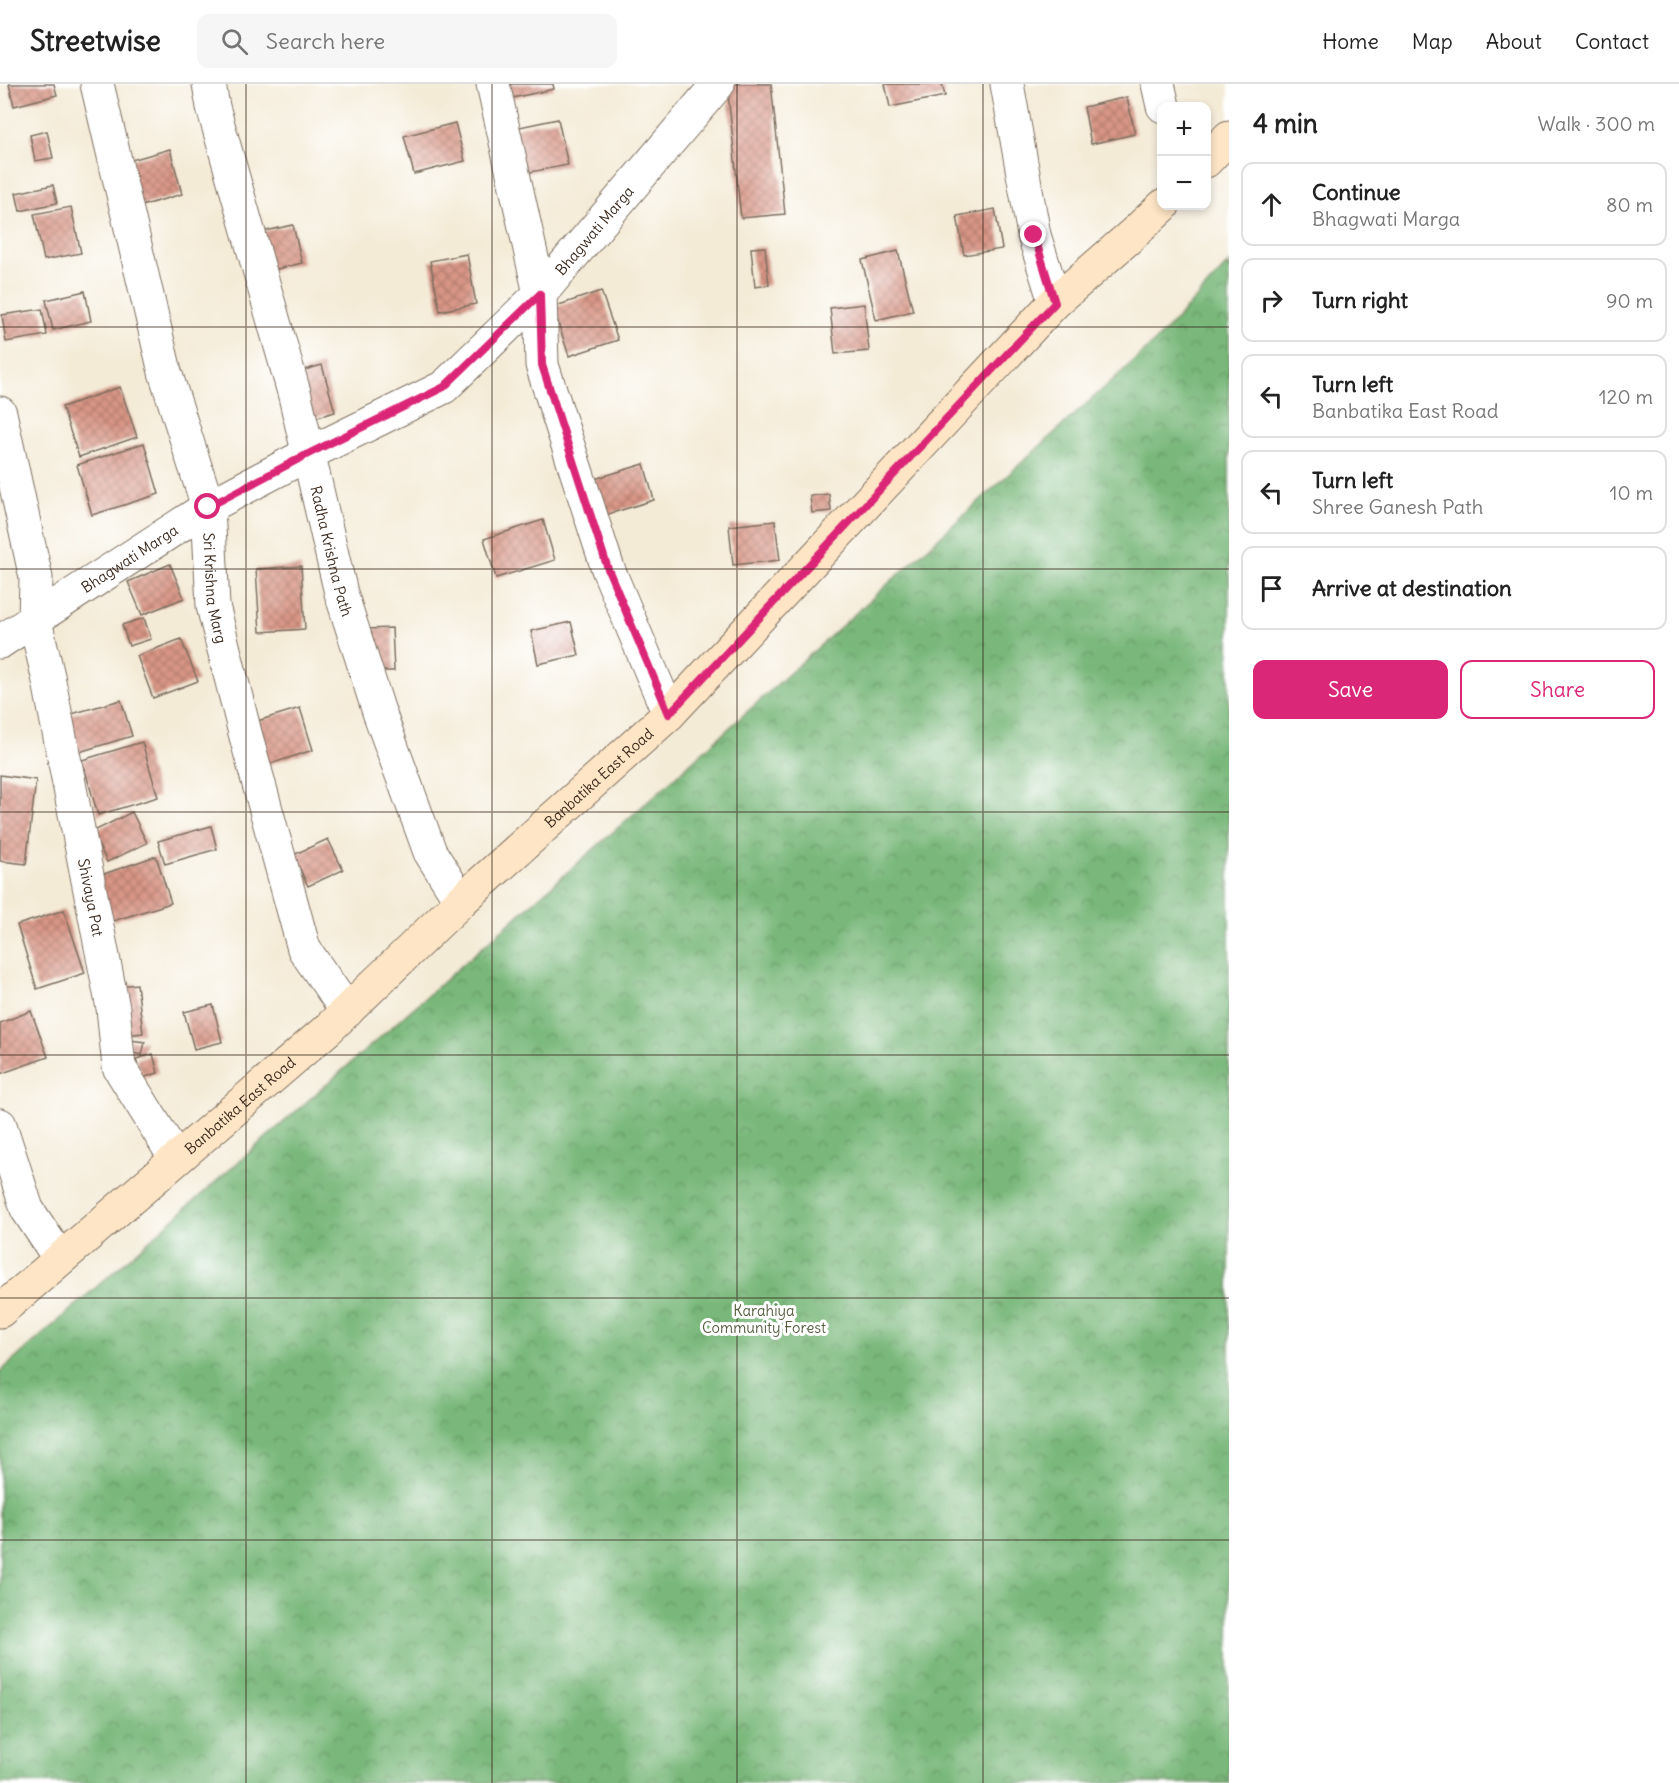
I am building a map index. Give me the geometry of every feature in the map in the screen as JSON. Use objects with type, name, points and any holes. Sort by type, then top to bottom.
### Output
[{"type":"street","name":"Sri Krishna Marg","points":[[97,84],[165,372],[208,507],[213,606],[301,938],[304,949],[347,1011]]},
{"type":"street","name":"Radha Krishna Path","points":[[209,84],[213,106],[295,396],[341,593],[379,712],[430,852],[461,901]]},
{"type":"street","points":[[493,84],[540,294],[542,365],[608,569],[669,714]]},
{"type":"street","name":"Bhagwati Marga","points":[[0,642],[208,507],[308,454],[444,387],[540,294],[718,84]]},
{"type":"street","points":[[1006,84],[1034,235],[1055,303]]},
{"type":"street","points":[[1158,84],[1162,102]]},
{"type":"street","points":[[1211,157],[1229,137]]},
{"type":"street","name":"Banbatika East Road","points":[[0,1311],[347,1011],[461,901],[669,714],[1055,303],[1159,210]]},
{"type":"street","name":"Shivaya Pat","points":[[0,413],[36,578],[34,621],[48,676],[113,1008],[119,1067],[176,1159]]},
{"type":"street","points":[[0,1125],[27,1209],[60,1259]]},
{"type":"green space","name":"Karahiya Community Forest","points":[[1229,263],[1229,1783],[0,1783],[0,1372],[662,789],[1159,338]]},
{"type":"building","points":[[9,84],[54,84],[57,95],[14,106]]},
{"type":"building","points":[[499,84],[553,84],[554,89],[503,100]]},
{"type":"building","points":[[727,84],[771,84],[785,214],[741,218]]},
{"type":"building","points":[[885,84],[942,84],[945,96],[890,107]]},
{"type":"building","points":[[1127,97],[1135,134],[1091,144],[1084,107]]},
{"type":"building","points":[[558,119],[568,165],[520,174],[510,129]]},
{"type":"building","points":[[455,123],[465,161],[414,174],[404,136]]},
{"type":"building","points":[[47,131],[53,158],[35,161],[30,135]]},
{"type":"building","points":[[170,149],[182,194],[141,206],[128,161]]},
{"type":"building","points":[[53,185],[57,203],[20,211],[16,193]]},
{"type":"building","points":[[71,207],[81,253],[44,260],[34,214]]},
{"type":"building","points":[[995,209],[1002,249],[964,255],[957,216]]},
{"type":"building","points":[[293,225],[302,263],[265,272],[256,233]]},
{"type":"building","points":[[765,247],[769,285],[755,287],[751,248]]},
{"type":"building","points":[[898,251],[913,311],[876,320],[862,260]]},
{"type":"building","points":[[467,254],[476,304],[440,311],[430,261]]},
{"type":"building","points":[[85,291],[91,321],[53,330],[46,300]]},
{"type":"building","points":[[601,291],[618,340],[569,356],[553,307]]},
{"type":"building","points":[[864,304],[869,351],[835,354],[830,308]]},
{"type":"building","points":[[42,309],[47,335],[6,342],[2,315]]},
{"type":"building","points":[[322,365],[335,412],[311,419],[298,372]]},
{"type":"building","points":[[120,387],[137,437],[79,457],[62,407]]},
{"type":"building","points":[[144,443],[159,494],[92,515],[77,465]]},
{"type":"building","points":[[644,464],[654,500],[602,516],[591,480]]},
{"type":"building","points":[[829,494],[831,511],[812,513],[810,496]]},
{"type":"building","points":[[543,520],[555,560],[496,578],[484,539]]},
{"type":"building","points":[[775,521],[780,560],[733,565],[729,526]]},
{"type":"building","points":[[170,564],[184,598],[142,615],[128,582]]},
{"type":"building","points":[[301,566],[305,629],[260,632],[256,569]]},
{"type":"building","points":[[144,618],[151,639],[129,646],[122,625]]},
{"type":"building","points":[[571,622],[579,655],[538,664],[531,631]]},
{"type":"building","points":[[392,628],[394,671],[367,671],[366,629]]},
{"type":"building","points":[[181,639],[198,681],[153,698],[137,656]]},
{"type":"building","points":[[121,700],[132,736],[79,752],[68,715]]},
{"type":"building","points":[[300,708],[313,750],[267,765],[254,722]]},
{"type":"building","points":[[142,742],[158,797],[98,815],[82,760]]},
{"type":"building","points":[[0,775],[36,780],[26,864],[0,861]]},
{"type":"building","points":[[132,812],[147,843],[107,862],[92,832]]},
{"type":"building","points":[[211,826],[217,849],[165,864],[158,841]]},
{"type":"building","points":[[328,839],[343,870],[308,886],[293,855]]},
{"type":"building","points":[[156,856],[171,903],[113,921],[98,876]]},
{"type":"building","points":[[64,910],[85,973],[37,989],[17,925]]},
{"type":"building","points":[[137,984],[143,1033],[126,1035],[120,986]]},
{"type":"building","points":[[213,1005],[222,1042],[194,1049],[184,1012]]},
{"type":"building","points":[[31,1011],[48,1057],[0,1074],[0,1023]]},
{"type":"building","points":[[130,1040],[145,1042],[142,1055],[128,1052]]},
{"type":"building","points":[[153,1054],[158,1073],[142,1078],[136,1059]]},
{"type":"route","points":[[208,507],[308,454],[444,387],[540,294],[542,365],[608,569],[669,714],[1055,303],[1034,235]]}]
